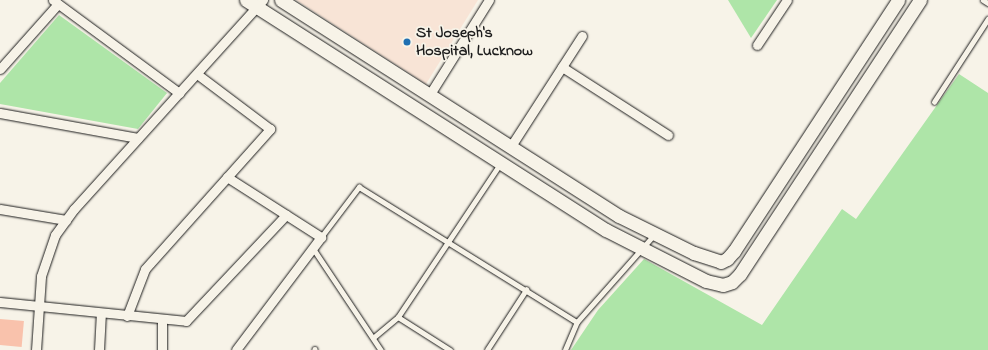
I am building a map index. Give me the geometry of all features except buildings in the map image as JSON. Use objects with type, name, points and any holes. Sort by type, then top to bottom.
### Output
[{"type":"street","points":[[246,0],[260,4],[501,163],[606,230],[706,281],[723,285],[732,282],[920,0]]},
{"type":"street","points":[[281,0],[619,216],[712,260],[727,259],[898,0]]},
{"type":"street","points":[[430,94],[489,0]]},
{"type":"street","points":[[757,45],[787,0]]},
{"type":"street","points":[[0,69],[55,2],[179,93]]},
{"type":"street","points":[[36,350],[40,276],[55,235],[66,220],[138,138],[260,4]]},
{"type":"street","points":[[511,146],[582,36]]},
{"type":"street","points":[[562,67],[668,135]]},
{"type":"street","points":[[127,316],[145,269],[270,129],[197,74]]},
{"type":"street","points":[[0,113],[138,138]]},
{"type":"street","points":[[227,177],[321,237],[236,350]]},
{"type":"street","points":[[0,209],[66,220]]},
{"type":"street","points":[[0,302],[101,314],[186,321],[286,215]]},
{"type":"street","points":[[99,350],[101,314]]},
{"type":"street","points":[[162,319],[162,350]]},
{"type":"lane","points":[[983,0],[988,3]]},
{"type":"lane","points":[[934,102],[988,19]]},
{"type":"lane","points":[[373,338],[398,317],[501,163]]},
{"type":"lane","points":[[321,237],[359,187],[577,322]]},
{"type":"lane","points":[[565,350],[577,322],[644,249],[655,234]]},
{"type":"lane","points":[[313,248],[381,350]]},
{"type":"lane","points":[[487,350],[526,290]]},
{"type":"lane","points":[[398,317],[450,350]]},
{"type":"shaded area","name":"St Joseph's Hospital, Lucknow","points":[[296,0],[478,0],[426,84]]},
{"type":"green space","points":[[728,0],[777,0],[751,38]]},
{"type":"green space","points":[[59,15],[167,93],[138,129],[0,104],[0,83]]},
{"type":"green space","points":[[959,74],[988,93],[988,350],[571,350],[598,310],[644,259],[762,325],[842,209],[856,219]]},
{"type":"place","name":"St Joseph's Hospital, Lucknow","points":[[407,42]]}]
